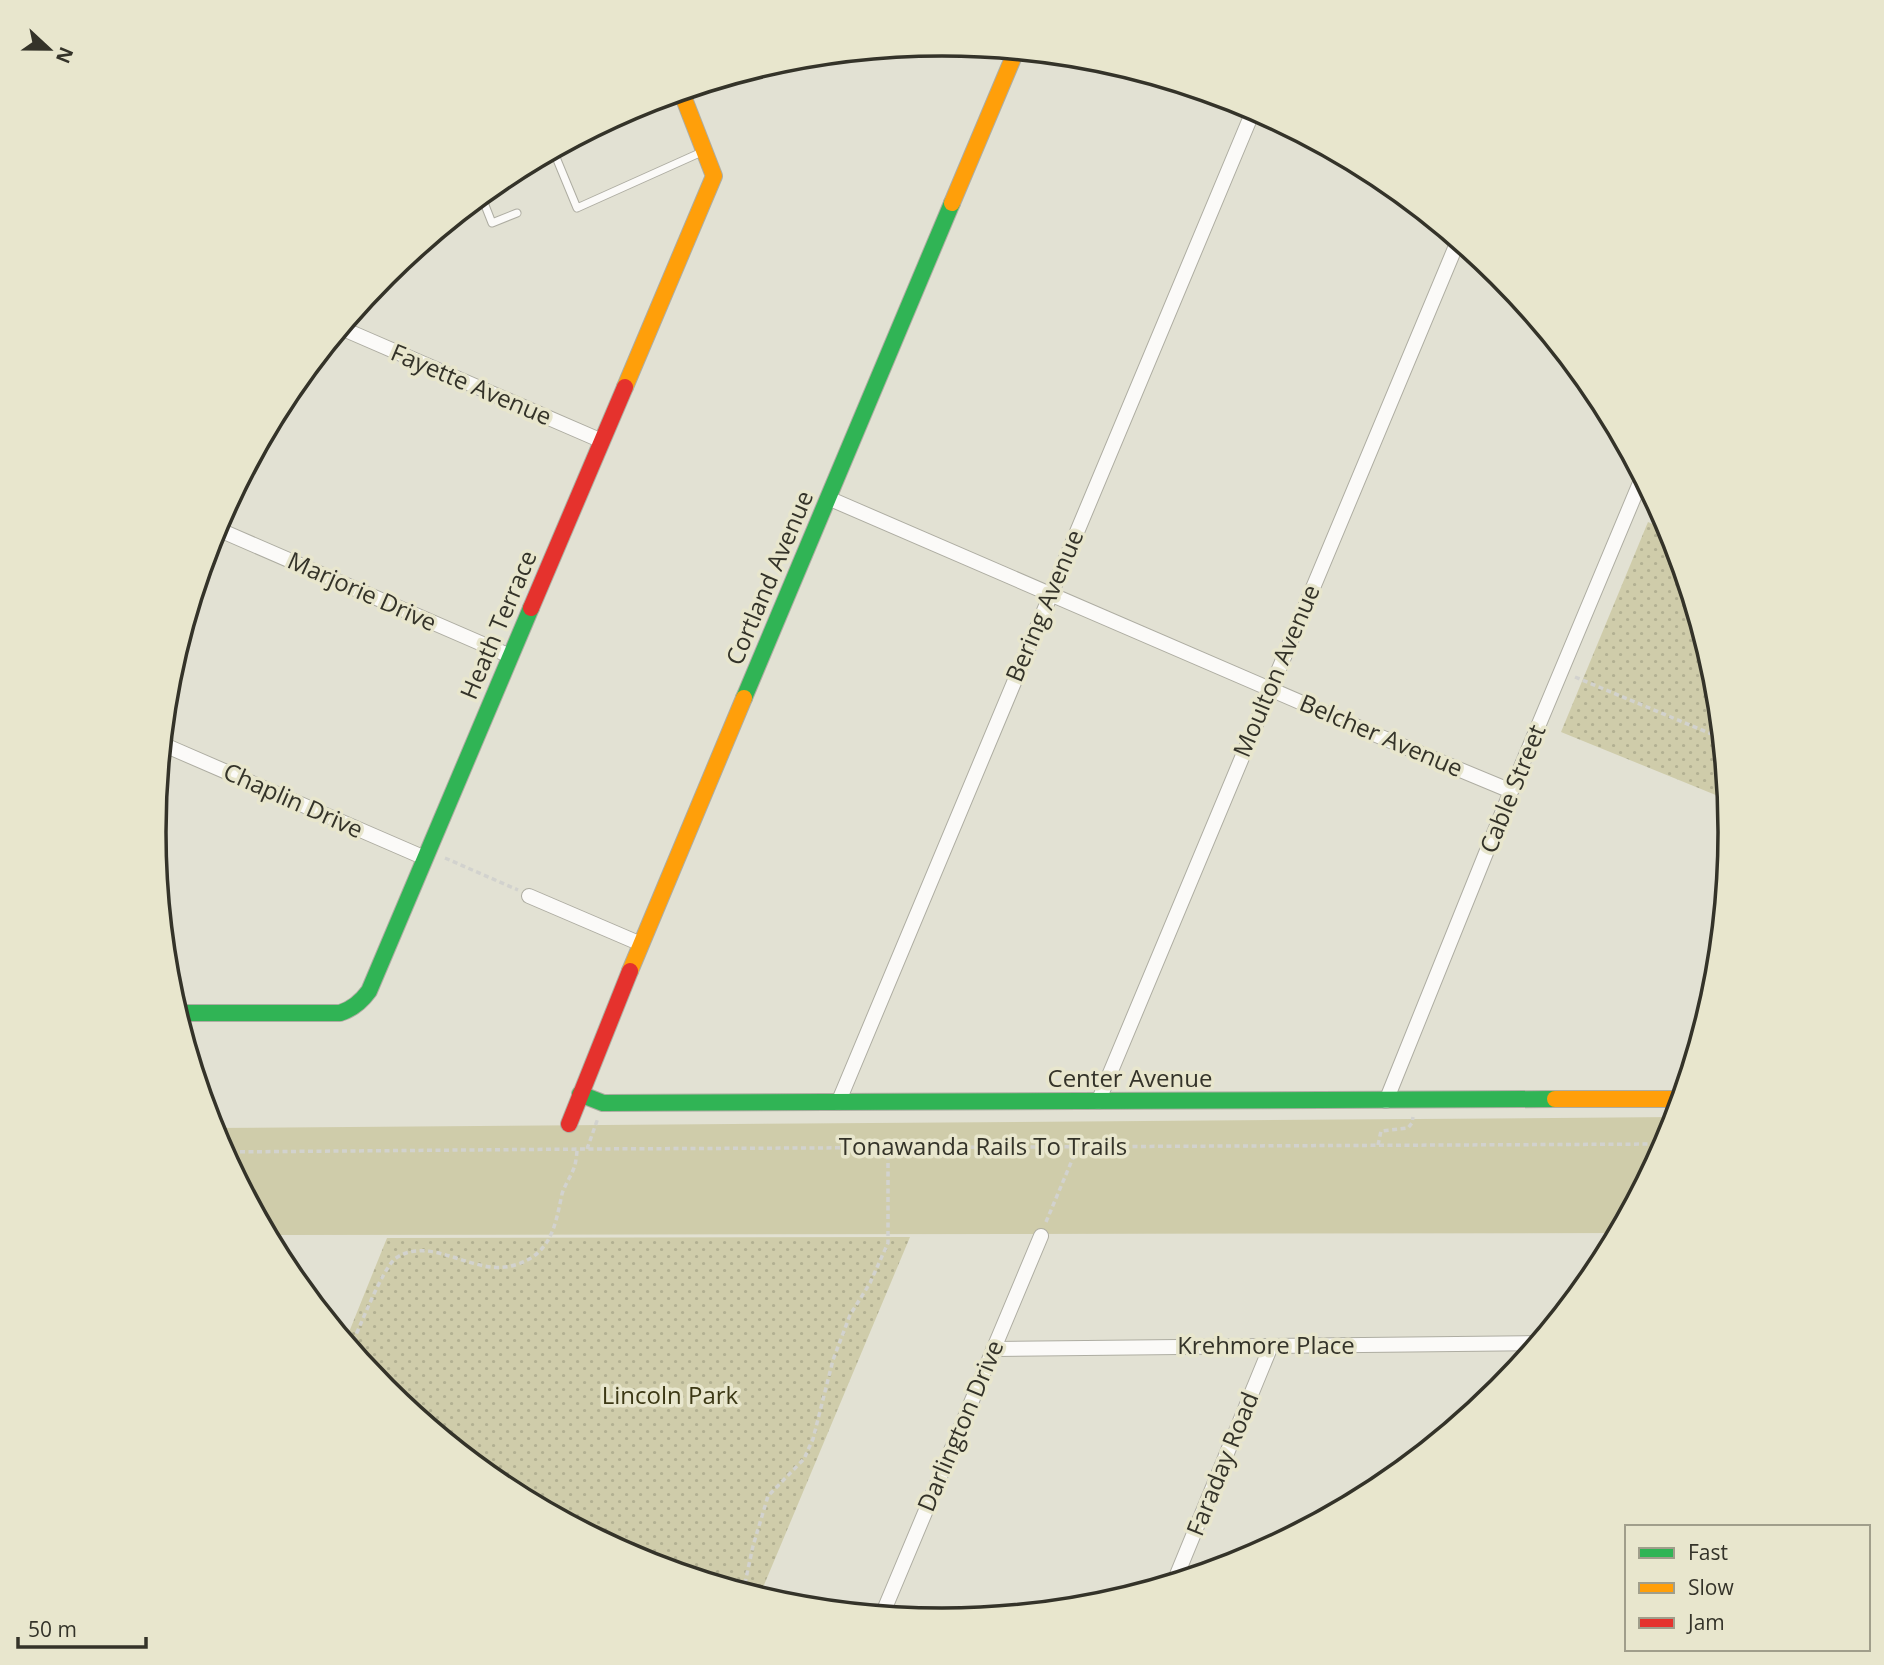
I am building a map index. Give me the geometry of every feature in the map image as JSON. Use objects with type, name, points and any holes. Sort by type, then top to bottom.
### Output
[{"type":"street","name":"Cortland Avenue","points":[[569,1124],[641,944],[1012,60]]},
{"type":"street","name":"Heath Terrace","points":[[187,1013],[340,1013],[362,1002],[369,991],[714,176],[685,100]]},
{"type":"street","name":"Bering Avenue","points":[[838,1103],[1249,120]]},
{"type":"street","name":"Moulton Avenue","points":[[1098,1102],[1454,249]]},
{"type":"street","name":"Fayette Avenue","points":[[349,332],[601,441]]},
{"type":"street","name":"Cable Street","points":[[1386,1101],[1511,791],[1638,489]]},
{"type":"street","name":"Belcher Avenue","points":[[828,498],[1511,791]]},
{"type":"street","name":"Marjorie Drive","points":[[226,533],[510,656]]},
{"type":"street","name":"Chaplin Drive","points":[[170,748],[426,855]]},
{"type":"street","points":[[529,896],[641,944]]},
{"type":"street","name":"Center Avenue","points":[[580,1094],[603,1103],[1671,1099]]},
{"type":"street","name":"Darlington Drive","points":[[886,1606],[1041,1236]]},
{"type":"street","name":"Krehmore Place","points":[[993,1349],[1527,1343]]},
{"type":"street","name":"Faraday Road","points":[[1178,1572],[1271,1346]]},
{"type":"lane","points":[[557,159],[577,208],[705,151]]},
{"type":"lane","points":[[485,205],[492,223],[517,213]]},
{"type":"path","points":[[1574,677],[1712,734]]},
{"type":"path","points":[[426,855],[469,867],[529,896]]},
{"type":"path","points":[[1378,1145],[1381,1131],[1408,1128],[1412,1123],[1413,1111]]},
{"type":"path","points":[[587,1149],[599,1113]]},
{"type":"path","name":"Tonawanda Rails To Trails","points":[[235,1152],[1653,1144]]},
{"type":"path","points":[[1041,1236],[1078,1146]]},
{"type":"path","points":[[745,1584],[768,1496],[804,1459],[813,1439],[833,1360],[850,1315],[870,1283],[888,1243],[888,1147]]},
{"type":"path","points":[[355,1340],[386,1270],[398,1256],[425,1251],[493,1268],[508,1268],[536,1256],[557,1222],[563,1191],[575,1167],[578,1149]]},
{"type":"green space","points":[[1648,522],[1654,525],[1659,535],[1692,632],[1712,731],[1717,796],[1561,732]]},
{"type":"green space","points":[[1664,1117],[1638,1176],[1607,1233],[278,1235],[246,1176],[224,1128]]},
{"type":"green space","name":"Lincoln Park","points":[[910,1237],[763,1588],[692,1568],[645,1550],[554,1505],[469,1449],[393,1382],[349,1333],[387,1238]]},
{"type":"traffic: fast","points":[[744,698],[952,203]]},
{"type":"traffic: fast","points":[[187,1013],[340,1013],[363,999],[369,991],[531,608]]},
{"type":"traffic: fast","points":[[580,1094],[603,1103],[1555,1099]]},
{"type":"traffic: slow","points":[[952,203],[1012,60]]},
{"type":"traffic: slow","points":[[625,387],[714,176],[684,100]]},
{"type":"traffic: slow","points":[[630,971],[744,698]]},
{"type":"traffic: slow","points":[[1555,1099],[1671,1099]]},
{"type":"traffic: jam","points":[[531,608],[625,387]]},
{"type":"traffic: jam","points":[[569,1124],[630,971]]}]
